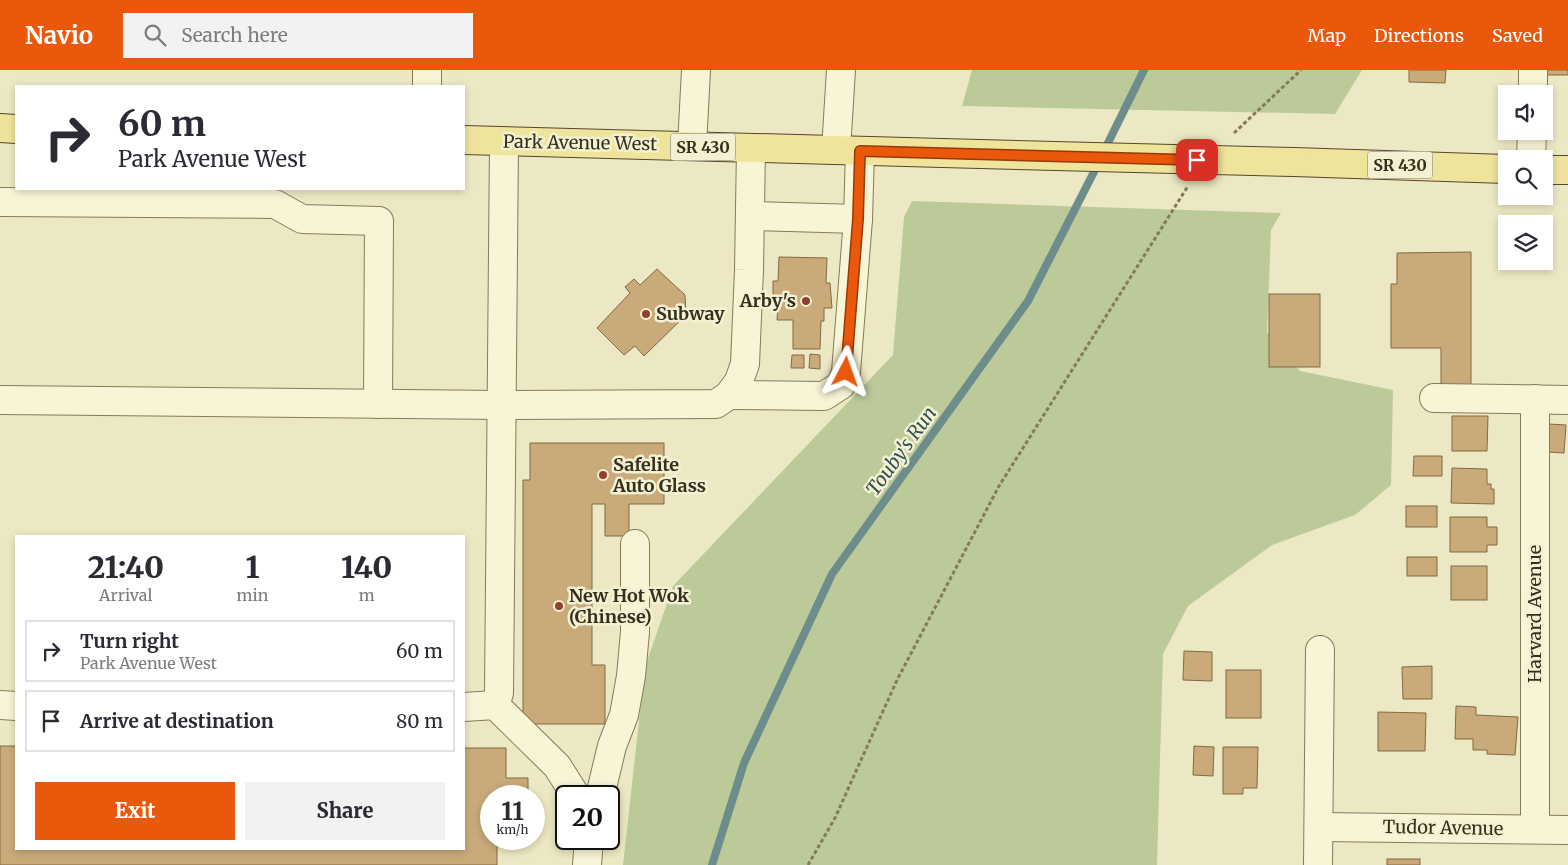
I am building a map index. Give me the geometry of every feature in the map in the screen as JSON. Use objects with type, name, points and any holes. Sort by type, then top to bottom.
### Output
[{"type":"main road","points":[[0,128],[15,129]]},
{"type":"main road","name":"Park Avenue West","points":[[465,140],[1498,169]]},
{"type":"main road","points":[[1553,170],[1568,170]]},
{"type":"street","points":[[427,85],[428,70]]},
{"type":"street","points":[[692,146],[696,70]]},
{"type":"street","points":[[729,395],[824,396],[841,385],[846,372],[858,219],[848,150],[841,70]]},
{"type":"street","points":[[1533,70],[1533,85]]},
{"type":"street","points":[[495,705],[499,693],[504,142]]},
{"type":"street","points":[[0,400],[501,405],[699,406],[716,404],[729,395],[739,381],[745,364],[751,148]]},
{"type":"street","points":[[0,202],[275,204],[302,219],[379,221],[378,404]]},
{"type":"street","points":[[750,216],[858,219]]},
{"type":"street","points":[[1434,398],[1568,400]]},
{"type":"street","name":"Harvard Avenue","points":[[1535,399],[1535,829]]},
{"type":"street","points":[[603,785],[612,746],[624,715],[631,676],[635,632],[635,544]]},
{"type":"street","points":[[1318,865],[1320,650]]},
{"type":"street","points":[[465,707],[495,705],[557,766],[569,785]]},
{"type":"street","points":[[0,706],[15,706]]},
{"type":"street","name":"Tudor Avenue","points":[[1318,827],[1568,830]]},
{"type":"path","points":[[1232,135],[1301,70]]},
{"type":"path","points":[[808,865],[835,818],[897,680],[999,486],[1192,178]]},
{"type":"green space","points":[[972,70],[1362,70],[1335,114],[962,106]]},
{"type":"green space","points":[[912,201],[1281,213],[1271,230],[1267,332],[1300,371],[1393,390],[1391,485],[1355,515],[1272,545],[1188,606],[1163,654],[1157,865],[623,865],[645,667],[673,586],[893,355],[904,217]]},
{"type":"building","points":[[1409,70],[1446,70],[1445,83],[1409,82]]},
{"type":"building","points":[[1546,70],[1568,70],[1568,75],[1546,75]]},
{"type":"building","points":[[1471,252],[1471,385],[1441,385],[1441,348],[1391,348],[1391,284],[1397,284],[1397,253]]},
{"type":"building","points":[[779,257],[827,258],[826,283],[830,283],[832,308],[824,308],[824,321],[821,321],[820,349],[793,349],[793,320],[777,320],[778,302],[773,302],[773,281],[778,281]]},
{"type":"building","points":[[657,269],[685,295],[686,315],[644,356],[635,346],[624,355],[597,328],[630,293],[625,287],[634,279],[640,285]]},
{"type":"building","points":[[1269,294],[1320,294],[1320,367],[1269,367]]},
{"type":"building","points":[[810,354],[820,355],[820,369],[809,368]]},
{"type":"building","points":[[792,355],[804,355],[804,368],[791,368]]},
{"type":"building","points":[[1452,416],[1488,416],[1487,451],[1452,451]]},
{"type":"building","points":[[1549,424],[1566,425],[1564,453],[1548,452]]},
{"type":"building","points":[[530,443],[664,443],[664,504],[629,504],[629,536],[605,536],[605,504],[592,504],[592,665],[605,665],[605,724],[523,724],[523,480],[530,480]]},
{"type":"building","points":[[1414,456],[1442,456],[1442,476],[1413,476]]},
{"type":"building","points":[[1452,468],[1487,469],[1487,484],[1491,484],[1491,489],[1494,489],[1494,504],[1451,503]]},
{"type":"building","points":[[1406,506],[1437,506],[1437,527],[1406,527]]},
{"type":"building","points":[[1450,517],[1487,517],[1487,527],[1497,527],[1497,545],[1487,545],[1487,552],[1450,552]]},
{"type":"building","points":[[1407,557],[1437,557],[1437,576],[1407,576]]},
{"type":"building","points":[[1451,566],[1487,566],[1487,600],[1451,600]]},
{"type":"building","points":[[1184,651],[1212,652],[1212,681],[1183,680]]},
{"type":"building","points":[[1432,666],[1432,699],[1403,699],[1402,667]]},
{"type":"building","points":[[1226,670],[1261,670],[1261,718],[1226,718]]},
{"type":"building","points":[[1456,706],[1476,707],[1476,715],[1518,717],[1515,755],[1487,754],[1487,750],[1473,750],[1473,739],[1455,739]]},
{"type":"building","points":[[1378,712],[1426,713],[1425,751],[1378,751]]},
{"type":"building","points":[[0,746],[15,746],[15,850],[465,850],[465,748],[506,748],[506,778],[528,778],[528,785],[480,785],[480,850],[497,850],[497,865],[0,865]]},
{"type":"building","points":[[1194,746],[1214,747],[1213,776],[1193,775]]},
{"type":"building","points":[[1223,747],[1258,747],[1257,788],[1243,788],[1243,794],[1223,794]]},
{"type":"building","points":[[1387,859],[1420,859],[1420,865],[1387,865]]},
{"type":"waterway","name":"Touby's Run","points":[[1104,151],[1144,70]]},
{"type":"waterway","name":"Touby's Run","points":[[712,865],[744,763],[832,574],[1028,301],[1099,162]]},
{"type":"place","name":"Arby's","points":[[806,301]]},
{"type":"place","name":"Subway","points":[[646,314]]},
{"type":"place","name":"Safelite Auto Glass","points":[[603,475]]},
{"type":"place","name":"New Hot Wok (Chinese)","points":[[559,606]]},
{"type":"route","points":[[846,372],[858,219],[860,151],[1197,160]]}]
